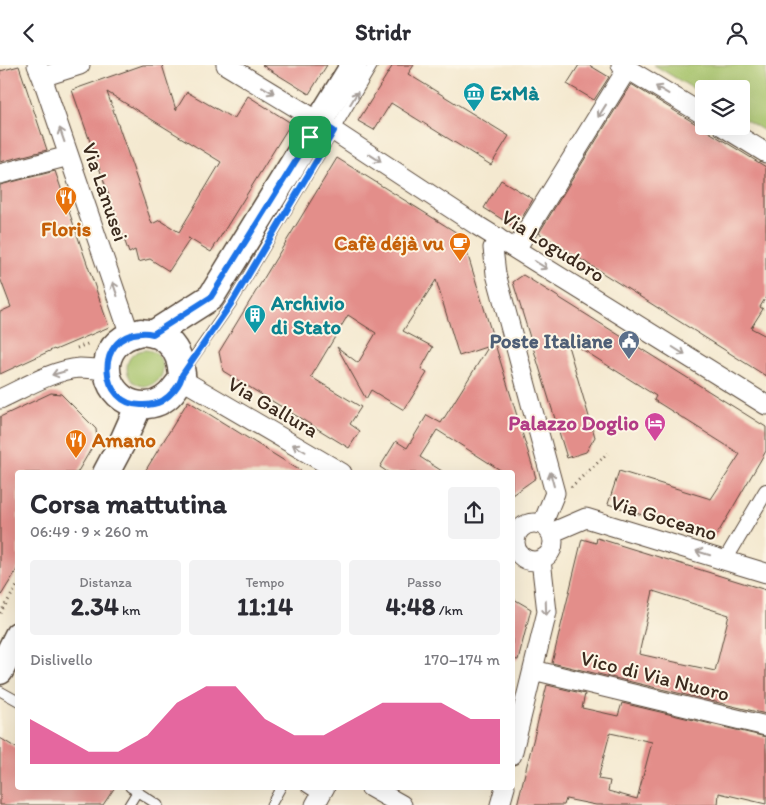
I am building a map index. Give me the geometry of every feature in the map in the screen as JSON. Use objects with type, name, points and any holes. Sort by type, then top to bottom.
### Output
[{"type":"main road","points":[[142,334],[166,339],[178,357],[182,377],[170,395],[152,405],[132,404],[125,401],[114,391],[108,379],[107,371],[113,349],[118,343],[142,334],[211,297],[327,126],[354,65]]},
{"type":"main road","points":[[108,470],[139,405]]},
{"type":"main road","points":[[0,634],[15,618]]},
{"type":"main road","points":[[0,671],[15,641]]},
{"type":"street","points":[[39,71],[80,65]]},
{"type":"street","name":"Via Logudoro","points":[[226,65],[327,126],[498,238],[766,405]]},
{"type":"street","points":[[516,249],[624,67],[695,110]]},
{"type":"street","name":"Via Lanusei","points":[[39,71],[69,156],[142,334]]},
{"type":"street","points":[[737,135],[766,153]]},
{"type":"street","points":[[0,174],[69,156]]},
{"type":"street","points":[[498,238],[493,248],[496,274],[556,493],[546,529]]},
{"type":"street","points":[[0,399],[57,373],[79,368],[107,371]]},
{"type":"street","name":"Via Gallura","points":[[182,377],[337,470]]},
{"type":"street","points":[[724,560],[766,491]]},
{"type":"street","name":"Via Goceano","points":[[546,529],[586,518],[766,573]]},
{"type":"street","points":[[515,743],[547,612],[528,562],[518,552],[516,547],[516,531],[536,523],[546,529],[553,541],[552,548],[549,554],[528,562]]},
{"type":"street","name":"Vico di Via Nuoro","points":[[533,670],[766,727]]},
{"type":"street","points":[[375,790],[402,805]]},
{"type":"street","points":[[500,805],[504,790]]},
{"type":"lane","points":[[182,377],[233,301],[327,126],[374,65]]},
{"type":"lane","points":[[0,691],[15,699]]},
{"type":"lane","points":[[129,805],[134,790],[158,805]]},
{"type":"lane","points":[[271,805],[279,790]]},
{"type":"path","points":[[76,349],[94,341]]},
{"type":"path","points":[[571,487],[608,453]]},
{"type":"path","points":[[0,613],[15,590]]},
{"type":"green space","points":[[654,65],[766,65],[766,132],[750,122],[750,80],[695,80],[695,90]]},
{"type":"green space","points":[[145,350],[152,351],[158,355],[162,361],[162,375],[158,381],[152,385],[145,386],[138,385],[132,381],[128,375],[127,368],[128,361],[132,355],[138,351]]},
{"type":"building","points":[[143,65],[162,65],[176,110],[187,92],[234,119],[248,96],[291,123],[211,252],[190,239],[169,271],[150,259],[138,262],[135,250],[129,253],[72,90]],"holes":[[[107,92],[221,162],[179,232],[160,220],[152,224]]]},
{"type":"building","points":[[262,65],[327,65],[309,94]]},
{"type":"building","points":[[393,65],[414,65],[408,74],[509,136],[491,165],[391,103],[374,130],[358,121]]},
{"type":"building","points":[[579,65],[589,65],[609,77],[594,100],[567,84]]},
{"type":"building","points":[[19,66],[47,150],[0,162],[0,71]]},
{"type":"building","points":[[631,84],[695,123],[695,135],[714,135],[766,167],[766,297],[760,307],[763,309],[751,328],[766,336],[766,376],[539,233]]},
{"type":"building","points":[[337,158],[462,236],[536,478],[515,493],[515,470],[500,470],[437,430],[420,457],[440,470],[384,470],[380,467],[396,441],[407,448],[427,415],[441,423],[489,346],[459,356],[436,280],[403,331],[433,347],[421,369],[427,373],[404,410],[371,390],[366,399],[337,347],[358,363],[376,333],[348,315],[311,377],[361,407],[350,424],[360,431],[349,448],[223,371],[219,352]]},
{"type":"building","points":[[55,171],[109,327],[54,349],[0,374],[0,312],[11,307],[0,278],[0,185]]},
{"type":"building","points":[[501,180],[533,199],[516,228],[484,208]]},
{"type":"building","points":[[523,275],[766,427],[766,451],[715,538],[608,504],[619,471],[711,499],[740,454],[654,400],[656,396],[566,339],[595,437],[586,452],[567,458],[513,282]]},
{"type":"building","points":[[51,393],[61,394],[96,429],[97,439],[79,470],[15,470],[15,573],[0,597],[0,417]]},
{"type":"building","points":[[188,401],[299,470],[146,470]]},
{"type":"building","points":[[597,538],[766,590],[766,714],[552,663],[582,539],[596,543]],"holes":[[[653,591],[729,615],[715,671],[639,654]]]},
{"type":"building","points":[[515,600],[531,609],[518,660],[515,660]]},
{"type":"building","points":[[547,685],[585,694],[582,708],[618,716],[622,703],[766,737],[766,804],[719,793],[718,805],[596,805],[566,799],[564,805],[517,805]],"holes":[[[610,733],[652,742],[637,799],[608,791],[610,781],[598,779]]]},
{"type":"building","points":[[0,738],[15,747],[15,790],[113,790],[103,805],[0,805]]},
{"type":"place","name":"ExMà","points":[[474,112]]},
{"type":"place","name":"Floris","points":[[66,216]]},
{"type":"place","name":"Cafè déjà vu","points":[[460,262]]},
{"type":"place","name":"Archivio di Stato","points":[[255,334]]},
{"type":"place","name":"Poste Italiane","points":[[629,360]]},
{"type":"place","name":"Palazzo Doglio","points":[[655,442]]},
{"type":"place","name":"Amano","points":[[76,459]]},
{"type":"route","points":[[320,122],[334,131],[233,301],[182,375],[182,379],[170,395],[159,403],[139,405],[125,401],[114,391],[108,379],[108,363],[113,349],[130,335],[153,334],[211,297],[310,137],[320,122]]}]
